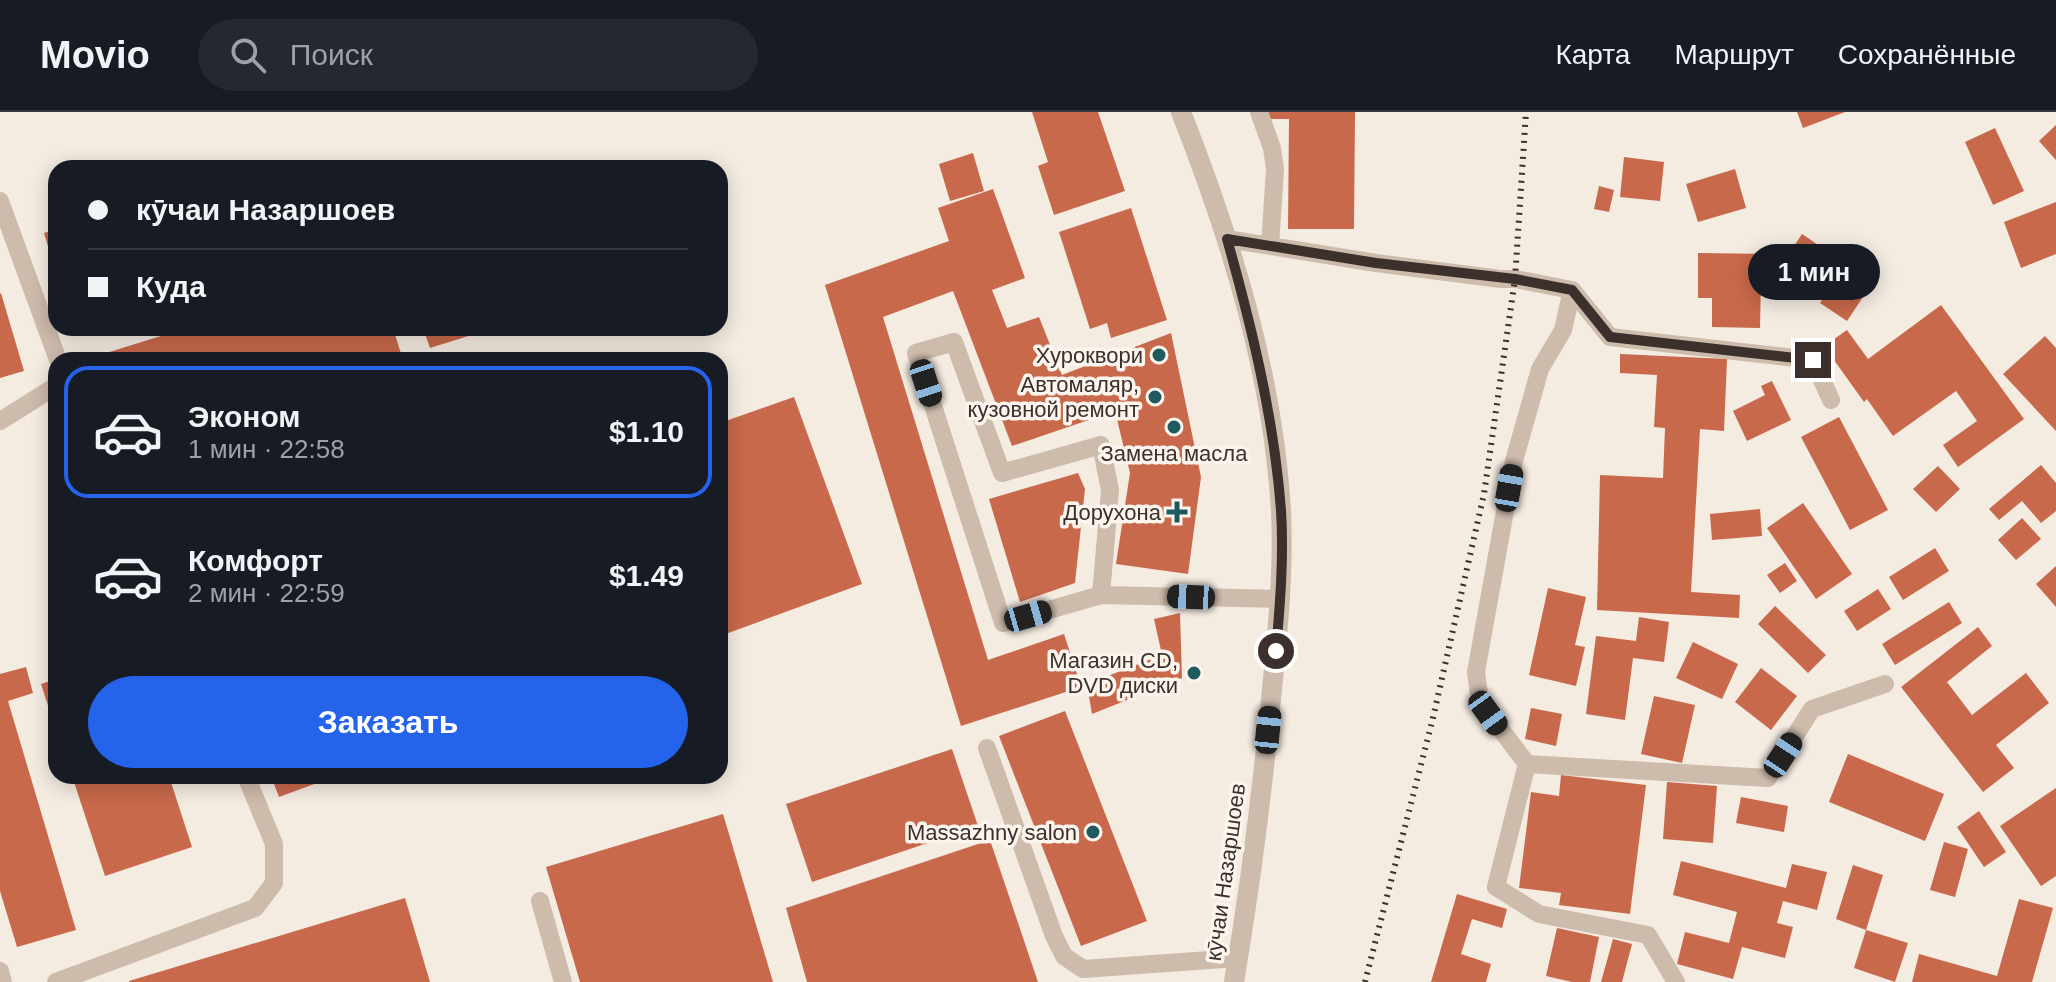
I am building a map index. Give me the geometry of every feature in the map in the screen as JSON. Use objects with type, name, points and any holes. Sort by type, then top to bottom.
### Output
[{"type":"street","name":"кӯчаи Назаршоев","points":[[1181,112],[1227,239],[1252,328],[1271,432],[1281,511],[1281,599],[1260,809],[1234,982]]},
{"type":"lane","points":[[1259,112],[1272,148],[1275,169],[1270,246]]},
{"type":"lane","points":[[0,201],[48,333]]},
{"type":"lane","points":[[1227,239],[1376,263],[1515,279],[1572,290],[1610,337],[1813,360],[1831,400]]},
{"type":"lane","points":[[1572,290],[1563,330],[1540,369],[1514,461],[1476,672],[1480,702],[1527,764],[1768,778],[1812,709],[1885,684]]},
{"type":"lane","points":[[1101,595],[1110,490],[1101,445],[1002,473],[954,342],[916,353],[1003,623],[1101,595],[1281,599]]},
{"type":"lane","points":[[0,421],[48,391]]},
{"type":"lane","points":[[987,748],[1054,936],[1064,956],[1083,969],[1238,958]]},
{"type":"lane","points":[[1527,764],[1496,887],[1539,914],[1648,935],[1676,982]]},
{"type":"lane","points":[[56,982],[255,908],[274,883],[274,844],[249,784]]},
{"type":"lane","points":[[540,901],[563,982]]},
{"type":"lane","points":[[0,971],[3,982]]},
{"type":"building","points":[[1032,112],[1098,112],[1125,191],[1054,215],[1038,166],[1048,162]]},
{"type":"building","points":[[1263,112],[1355,112],[1354,229],[1288,229],[1289,119],[1263,119]]},
{"type":"building","points":[[1797,112],[1845,112],[1803,128]]},
{"type":"building","points":[[2056,125],[2056,160],[2039,141]]},
{"type":"building","points":[[1995,128],[2024,191],[1993,205],[1965,142]]},
{"type":"building","points":[[973,153],[984,191],[950,201],[939,164]]},
{"type":"building","points":[[1624,157],[1664,162],[1660,201],[1620,197]]},
{"type":"building","points":[[1735,169],[1746,208],[1698,222],[1686,184]]},
{"type":"building","points":[[1599,186],[1614,190],[1609,212],[1594,209]]},
{"type":"building","points":[[993,189],[1025,278],[992,290],[1007,328],[1039,317],[1062,375],[1171,333],[1201,477],[1188,574],[1116,564],[1130,473],[1115,411],[1012,446],[953,291],[883,317],[988,660],[1064,634],[1081,687],[961,726],[825,285],[949,241],[938,208]]},
{"type":"building","points":[[2056,202],[2056,254],[2021,268],[2004,222]]},
{"type":"building","points":[[1131,208],[1167,320],[1111,338],[1107,323],[1090,329],[1059,232]]},
{"type":"building","points":[[1802,234],[1873,282],[1847,321],[1820,303],[1835,282],[1790,252]]},
{"type":"building","points":[[1698,253],[1774,254],[1774,279],[1761,278],[1760,328],[1712,327],[1712,298],[1698,298]]},
{"type":"building","points":[[0,294],[24,371],[0,378]]},
{"type":"building","points":[[1941,305],[2024,419],[1958,467],[1943,445],[1977,421],[1956,391],[1893,436],[1824,346],[1847,330],[1868,359]]},
{"type":"building","points":[[161,336],[396,336],[400,352],[109,352]]},
{"type":"building","points":[[426,336],[469,336],[430,348]]},
{"type":"building","points":[[2045,336],[2056,348],[2056,431],[2003,374]]},
{"type":"building","points":[[1620,354],[1727,359],[1724,431],[1700,429],[1691,592],[1740,595],[1739,618],[1597,610],[1600,475],[1663,478],[1665,428],[1654,427],[1657,375],[1620,373]]},
{"type":"building","points":[[1772,381],[1791,420],[1747,441],[1733,411],[1765,395],[1761,386]]},
{"type":"building","points":[[794,397],[862,584],[728,633],[728,420]]},
{"type":"building","points":[[1839,417],[1888,510],[1850,530],[1801,437]]},
{"type":"building","points":[[2041,465],[2056,483],[2056,511],[2041,523],[2022,501],[1999,520],[1989,509]]},
{"type":"building","points":[[1938,466],[1960,489],[1936,512],[1913,489]]},
{"type":"building","points":[[1078,473],[1085,489],[1075,583],[1020,602],[989,499]]},
{"type":"building","points":[[1803,503],[1852,574],[1816,599],[1767,528]]},
{"type":"building","points":[[1760,509],[1762,536],[1712,540],[1710,514]]},
{"type":"building","points":[[2022,518],[2041,539],[2016,560],[1998,540]]},
{"type":"building","points":[[1935,548],[1949,571],[1903,600],[1889,577]]},
{"type":"building","points":[[1785,563],[1797,581],[1780,593],[1767,575]]},
{"type":"building","points":[[2056,566],[2056,607],[2036,584]]},
{"type":"building","points":[[1548,588],[1586,597],[1575,645],[1585,647],[1576,686],[1529,675]]},
{"type":"building","points":[[1878,589],[1891,609],[1857,631],[1844,611]]},
{"type":"building","points":[[1949,602],[1962,623],[1895,665],[1882,644]]},
{"type":"building","points":[[1775,606],[1826,655],[1808,673],[1758,624]]},
{"type":"building","points":[[1180,613],[1182,678],[1092,714],[1087,684],[1162,655],[1154,619]]},
{"type":"building","points":[[1639,617],[1669,622],[1664,662],[1633,658],[1625,720],[1586,714],[1596,636],[1636,641]]},
{"type":"building","points":[[1978,627],[1992,646],[1947,682],[1972,715],[2026,673],[2049,703],[1996,745],[2014,768],[1983,792],[1901,687]]},
{"type":"building","points":[[1693,642],[1738,664],[1722,699],[1676,678]]},
{"type":"building","points":[[26,667],[33,693],[8,701],[76,930],[17,947],[0,891],[0,674]]},
{"type":"building","points":[[1761,668],[1797,696],[1771,730],[1735,702]]},
{"type":"building","points":[[48,682],[48,706],[41,684]]},
{"type":"building","points":[[1654,696],[1695,705],[1682,763],[1641,754]]},
{"type":"building","points":[[1531,708],[1562,714],[1556,746],[1525,739]]},
{"type":"building","points":[[1065,711],[1147,921],[1081,946],[999,736]]},
{"type":"building","points":[[952,749],[978,826],[812,882],[786,804]]},
{"type":"building","points":[[1848,754],[1944,794],[1925,841],[1829,802]]},
{"type":"building","points":[[1561,775],[1646,785],[1630,914],[1559,905],[1561,893],[1519,888],[1531,792],[1559,796]]},
{"type":"building","points":[[1667,782],[1717,786],[1713,843],[1663,839]]},
{"type":"building","points":[[75,784],[172,784],[192,847],[105,876]]},
{"type":"building","points":[[274,784],[314,784],[279,797]]},
{"type":"building","points":[[2056,788],[2056,876],[2041,886],[2000,826]]},
{"type":"building","points":[[1741,797],[1788,806],[1784,832],[1736,823]]},
{"type":"building","points":[[1979,811],[2006,852],[1984,867],[1957,827]]},
{"type":"building","points":[[723,814],[773,982],[580,982],[546,867]]},
{"type":"building","points":[[990,840],[1038,982],[807,982],[786,908]]},
{"type":"building","points":[[1944,842],[1968,849],[1955,897],[1930,890]]},
{"type":"building","points":[[1681,861],[1786,888],[1792,864],[1827,872],[1817,910],[1783,901],[1777,923],[1793,927],[1785,958],[1742,947],[1733,979],[1677,964],[1685,932],[1729,943],[1737,912],[1673,895]]},
{"type":"building","points":[[1853,865],[1883,875],[1866,930],[1836,919]]},
{"type":"building","points":[[1457,894],[1507,909],[1502,928],[1472,919],[1461,954],[1491,964],[1486,982],[1431,982]]},
{"type":"building","points":[[405,898],[430,982],[129,982],[129,981]]},
{"type":"building","points":[[2019,899],[2053,908],[2032,982],[1912,982],[1919,954],[1997,976]]},
{"type":"building","points":[[1557,928],[1599,937],[1590,982],[1572,982],[1546,976]]},
{"type":"building","points":[[1866,930],[1908,943],[1895,982],[1854,968]]},
{"type":"building","points":[[1613,939],[1632,944],[1622,982],[1601,982]]},
{"type":"railway","points":[[1365,982],[1432,722],[1484,494],[1515,279],[1526,112]]},
{"type":"place","name":"Хуроквори","points":[[1159,355]]},
{"type":"place","name":"Автомаляр, кузовной ремонт","points":[[1155,397]]},
{"type":"place","name":"Замена масла","points":[[1174,427]]},
{"type":"place","name":"Дорухона","points":[[1177,512]]},
{"type":"place","name":"Магазин CD, DVD диски","points":[[1194,673]]},
{"type":"place","name":"Massazhny salon","points":[[1093,832]]},
{"type":"route","points":[[1276,651],[1281,599],[1281,511],[1275,458],[1252,328],[1227,239],[1376,263],[1544,284],[1572,290],[1610,337],[1813,360]]}]
